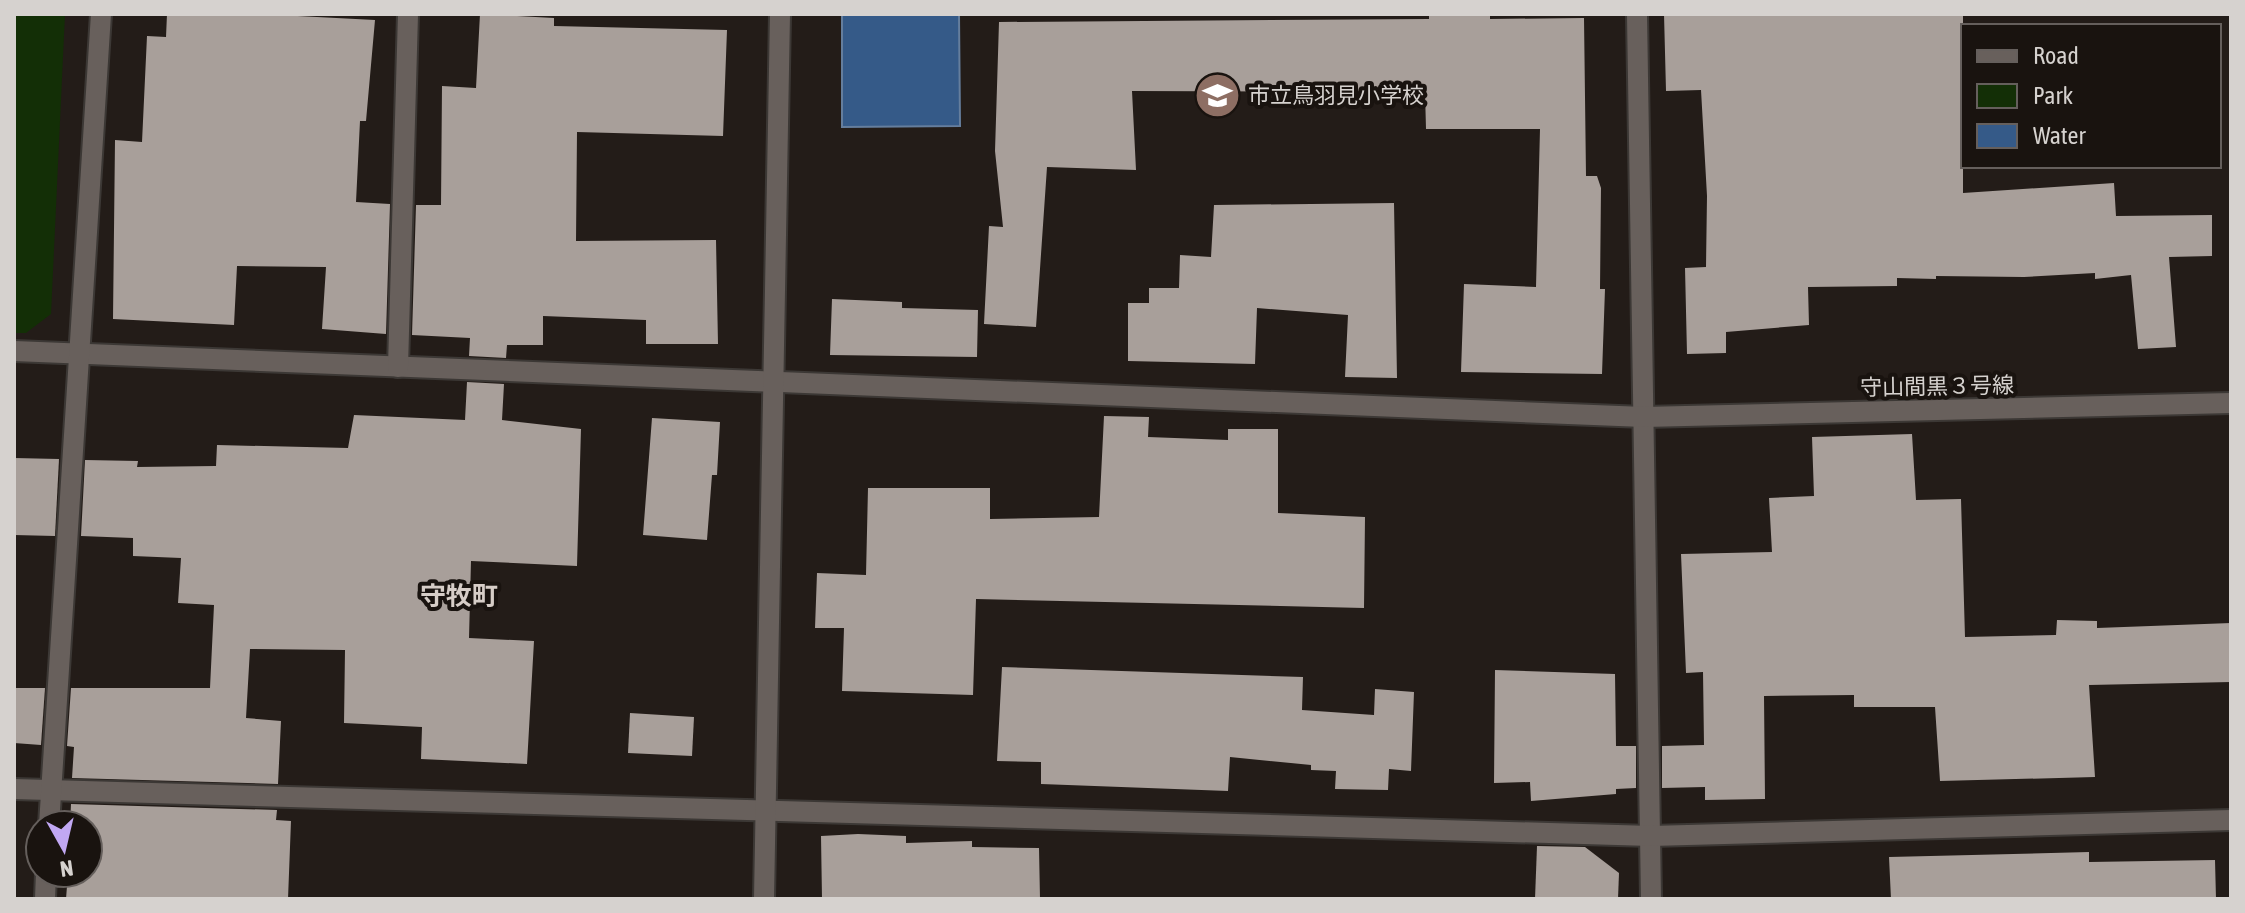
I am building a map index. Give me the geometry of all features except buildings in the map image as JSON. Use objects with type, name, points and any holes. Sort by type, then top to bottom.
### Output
[{"type":"street","points":[[50,809],[101,14]]},
{"type":"street","points":[[398,367],[408,14]]},
{"type":"street","points":[[764,899],[776,382],[780,14]]},
{"type":"street","points":[[1637,14],[1651,899]]},
{"type":"street","name":"守山間黒３号線","points":[[14,351],[1644,417],[2231,403]]},
{"type":"street","points":[[14,789],[1651,836],[2231,820]]},
{"type":"green space","points":[[14,14],[65,14],[51,314],[26,333],[14,333]]},
{"type":"water","points":[[842,14],[959,14],[960,126],[842,127]]},
{"type":"place","name":"市立鳥羽見小学校","points":[[1217,95]]},
{"type":"district","name":"守牧町","points":[[459,596]]}]
